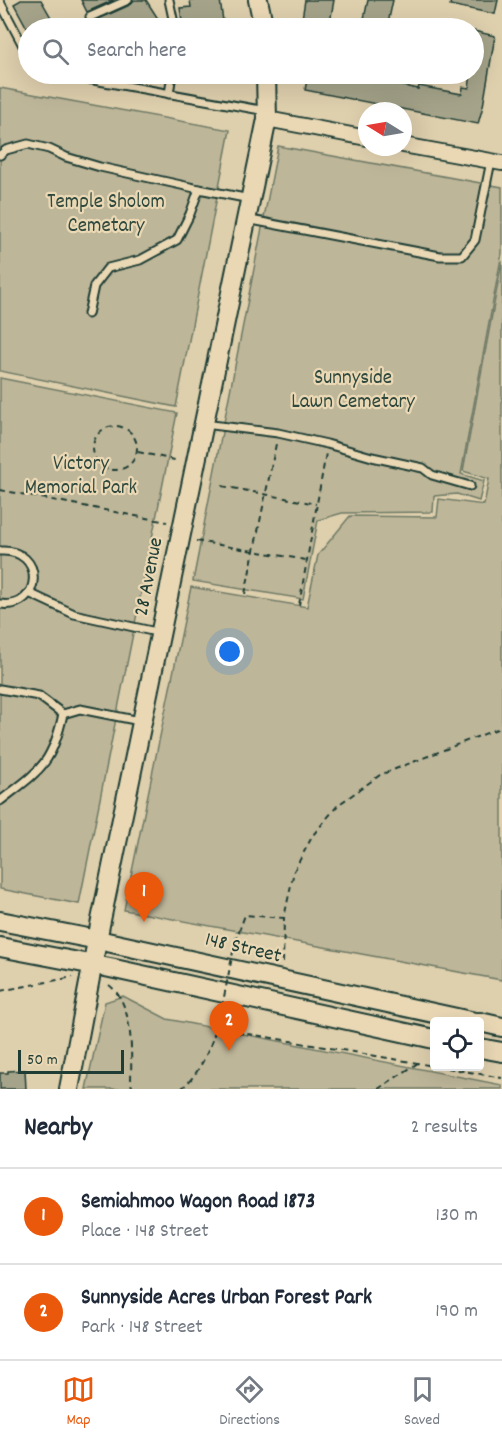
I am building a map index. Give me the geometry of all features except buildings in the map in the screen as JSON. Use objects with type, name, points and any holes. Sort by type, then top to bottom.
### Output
[{"type":"street","points":[[258,0],[262,18]]},
{"type":"street","name":"28 Avenue","points":[[69,1089],[267,115],[266,84]]},
{"type":"street","points":[[267,115],[358,136]]},
{"type":"street","points":[[412,147],[497,162]]},
{"type":"street","name":"148 Street","points":[[0,921],[453,1017]]},
{"type":"street","points":[[0,947],[430,1038]]},
{"type":"street","name":"148 Street","points":[[484,1023],[502,1027]]},
{"type":"street","points":[[484,1049],[502,1052]]},
{"type":"lane","points":[[90,17],[128,0]]},
{"type":"lane","points":[[169,0],[173,18]]},
{"type":"lane","points":[[0,2],[18,36]]},
{"type":"lane","points":[[114,84],[267,115]]},
{"type":"lane","points":[[169,94],[170,84]]},
{"type":"lane","points":[[0,155],[6,150],[28,144],[49,148],[66,157],[100,167],[250,199]]},
{"type":"lane","points":[[246,219],[441,256],[462,256],[475,240],[497,162]]},
{"type":"lane","points":[[88,314],[94,286],[108,268],[140,260],[177,240],[199,189]]},
{"type":"lane","points":[[204,424],[278,434],[327,444],[423,468],[432,475],[470,486]]},
{"type":"lane","points":[[0,551],[9,550],[26,558],[34,575],[29,592],[16,603],[0,604]]},
{"type":"lane","points":[[29,592],[74,614],[162,633]]},
{"type":"lane","points":[[0,689],[39,696],[63,714]]},
{"type":"lane","points":[[63,714],[80,709],[142,721]]},
{"type":"lane","points":[[0,801],[39,770],[51,754],[58,737],[63,714]]},
{"type":"path","points":[[119,426],[131,432],[135,438],[137,452],[134,459],[123,468],[108,468],[97,459],[94,445],[96,438],[105,428],[119,426]]},
{"type":"path","points":[[245,594],[278,434]]},
{"type":"path","points":[[298,605],[327,444]]},
{"type":"path","points":[[137,452],[185,462]]},
{"type":"path","points":[[222,486],[316,504]]},
{"type":"path","points":[[0,490],[173,523]]},
{"type":"path","points":[[195,540],[306,560]]},
{"type":"path","points":[[279,980],[284,961],[284,918],[294,871],[313,835],[338,805],[380,775],[502,727]]},
{"type":"path","points":[[181,1089],[199,1067],[216,1030],[235,942],[245,915],[284,918]]},
{"type":"path","points":[[0,991],[76,976]]},
{"type":"path","points":[[107,983],[120,995],[127,1018],[131,1036],[131,1084],[133,1089]]},
{"type":"path","points":[[216,1030],[430,1065]]},
{"type":"path","points":[[378,1089],[418,1063]]},
{"type":"path","points":[[464,1071],[502,1078]]},
{"type":"green space","name":"Temple Sholom Cemetary","points":[[0,88],[230,130],[176,407],[0,371]]},
{"type":"green space","name":"Sunnyside Lawn Cemetary","points":[[278,146],[502,187],[502,253],[461,474],[484,481],[479,501],[457,494],[434,496],[433,512],[342,513],[318,520],[303,599],[193,581]]},
{"type":"green space","points":[[502,261],[502,980],[124,910],[191,587],[307,607],[318,555],[350,516],[437,517],[439,499],[484,505],[489,479],[463,471]]},
{"type":"green space","name":"Victory Memorial Park","points":[[0,378],[177,413],[79,904],[0,889]]},
{"type":"green space","points":[[123,996],[167,1019],[502,1085],[502,1089],[86,1089],[105,1002]]},
{"type":"place","name":"Semiahmoo Wagon Road 1873","points":[[144,922]]},
{"type":"place","name":"Sunnyside Acres Urban Forest Park","points":[[229,1051]]}]
